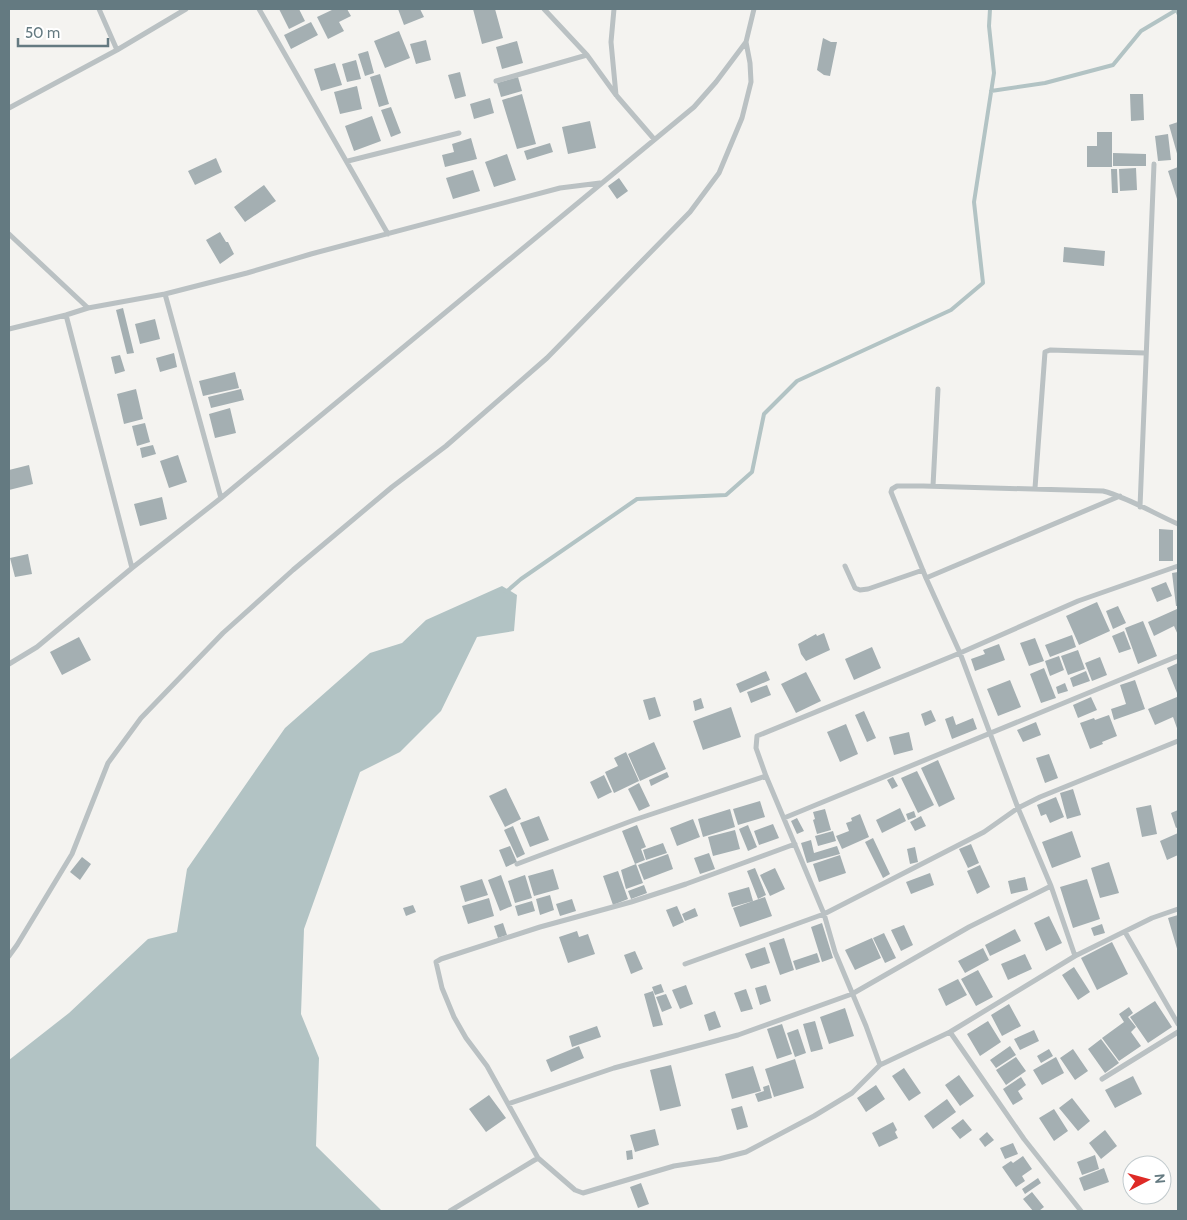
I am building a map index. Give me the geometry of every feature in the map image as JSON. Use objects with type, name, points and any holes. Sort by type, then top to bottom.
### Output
[{"type":"street","points":[[99,9],[117,50]]},
{"type":"street","points":[[9,108],[117,50],[186,9]]},
{"type":"street","points":[[259,9],[348,161],[388,234]]},
{"type":"street","points":[[544,9],[587,55],[616,95],[654,139]]},
{"type":"street","points":[[614,9],[611,42],[616,95]]},
{"type":"street","points":[[9,664],[37,647],[132,568],[221,498],[694,107],[716,82],[746,42],[754,9]]},
{"type":"street","points":[[9,956],[72,854],[108,763],[141,718],[222,633],[293,570],[392,487],[446,446],[547,358],[690,212],[719,173],[742,118],[752,82],[746,42]]},
{"type":"street","points":[[496,81],[587,55]]},
{"type":"street","points":[[348,161],[459,133]]},
{"type":"street","points":[[1140,507],[1154,164]]},
{"type":"street","points":[[9,329],[66,316],[88,308],[165,294],[560,188],[600,183]]},
{"type":"street","points":[[9,234],[88,308]]},
{"type":"street","points":[[165,294],[221,498]]},
{"type":"street","points":[[66,316],[132,568]]},
{"type":"street","points":[[1035,488],[1046,352],[1050,350],[1145,353]]},
{"type":"street","points":[[934,486],[938,389]]},
{"type":"street","points":[[1075,956],[1051,886],[1018,808],[960,653],[922,570],[890,492],[897,486],[1104,491],[1121,496],[1178,524]]},
{"type":"street","points":[[926,578],[1121,496]]},
{"type":"street","points":[[845,566],[855,588],[860,590],[868,589],[922,570]]},
{"type":"street","points":[[880,1065],[835,952],[824,914],[766,776],[756,748],[756,736],[960,653],[1078,601],[1178,566]]},
{"type":"street","points":[[784,818],[1178,656]]},
{"type":"street","points":[[686,964],[824,914],[984,832],[1018,808],[1040,797],[1178,741]]},
{"type":"street","points":[[517,864],[634,820],[766,776]]},
{"type":"street","points":[[795,844],[686,884],[540,927],[436,962],[442,988],[454,1017],[466,1038],[487,1066],[538,1158],[575,1190],[583,1193],[674,1166],[719,1159],[746,1152],[814,1116],[852,1093],[880,1065],[950,1032],[1075,956],[1152,918],[1178,909]]},
{"type":"street","points":[[508,1104],[614,1068],[738,1035],[852,994],[968,927],[1051,886]]},
{"type":"street","points":[[1125,932],[1178,1024]]},
{"type":"street","points":[[950,1032],[1024,1138],[1080,1211]]},
{"type":"street","points":[[1102,1079],[1178,1032]]},
{"type":"street","points":[[450,1211],[538,1158]]},
{"type":"shaded area","points":[[502,586],[517,595],[514,631],[477,637],[441,711],[400,752],[360,772],[304,929],[301,1014],[319,1058],[316,1146],[382,1211],[9,1211],[9,1060],[69,1013],[148,939],[177,932],[187,869],[285,728],[370,653],[402,643],[426,620]]},
{"type":"building","points":[[279,9],[299,9],[305,21],[289,29]]},
{"type":"building","points":[[334,9],[347,9],[351,16],[339,22],[344,31],[328,39],[317,17]]},
{"type":"building","points":[[398,9],[420,9],[424,17],[404,25]]},
{"type":"building","points":[[473,9],[495,9],[503,38],[482,44]]},
{"type":"building","points":[[311,22],[318,35],[291,49],[284,35]]},
{"type":"building","points":[[399,31],[410,58],[385,68],[374,41]]},
{"type":"building","points":[[823,38],[831,42],[837,42],[830,76],[824,75],[817,70]]},
{"type":"building","points":[[426,40],[431,60],[416,64],[410,44]]},
{"type":"building","points":[[517,41],[523,63],[502,69],[496,47]]},
{"type":"building","points":[[368,51],[374,73],[365,76],[358,54]]},
{"type":"building","points":[[356,60],[361,79],[347,82],[342,64]]},
{"type":"building","points":[[335,63],[342,85],[321,91],[314,69]]},
{"type":"building","points":[[460,72],[466,96],[455,99],[448,75]]},
{"type":"building","points":[[380,74],[389,104],[379,107],[370,77]]},
{"type":"building","points":[[518,77],[522,91],[501,97],[497,83]]},
{"type":"building","points":[[357,86],[362,109],[340,114],[334,92]]},
{"type":"building","points":[[522,94],[536,144],[517,149],[502,100]]},
{"type":"building","points":[[1130,94],[1143,94],[1144,120],[1131,121]]},
{"type":"building","points":[[490,98],[494,113],[474,119],[470,104]]},
{"type":"building","points":[[391,107],[401,133],[391,137],[381,110]]},
{"type":"building","points":[[372,116],[381,141],[354,151],[345,126]]},
{"type":"building","points":[[590,121],[596,148],[568,154],[562,127]]},
{"type":"building","points":[[1178,122],[1178,157],[1169,125]]},
{"type":"building","points":[[1097,132],[1112,132],[1112,167],[1087,167],[1087,146],[1097,146]]},
{"type":"building","points":[[1168,134],[1171,160],[1158,161],[1155,136]]},
{"type":"building","points":[[471,138],[477,159],[445,167],[442,155],[454,152],[452,144]]},
{"type":"building","points":[[550,143],[553,152],[527,160],[524,151]]},
{"type":"building","points":[[1113,153],[1146,154],[1146,166],[1113,166]]},
{"type":"building","points":[[507,154],[516,180],[494,187],[485,162]]},
{"type":"building","points":[[216,158],[222,172],[195,185],[188,171]]},
{"type":"building","points":[[1178,167],[1178,202],[1168,171]]},
{"type":"building","points":[[1136,168],[1137,190],[1120,191],[1119,169]]},
{"type":"building","points":[[1111,169],[1117,169],[1118,193],[1112,193]]},
{"type":"building","points":[[473,170],[480,191],[453,199],[446,178]]},
{"type":"building","points":[[619,178],[628,191],[617,199],[608,186]]},
{"type":"building","points":[[264,185],[276,201],[245,222],[234,207]]},
{"type":"building","points":[[220,232],[234,254],[220,264],[206,240]]},
{"type":"building","points":[[1064,247],[1105,251],[1104,266],[1063,262]]},
{"type":"building","points":[[123,308],[134,353],[127,354],[116,310]]},
{"type":"building","points":[[155,319],[160,339],[140,344],[135,324]]},
{"type":"building","points":[[174,353],[177,367],[160,372],[156,358]]},
{"type":"building","points":[[120,355],[125,371],[115,374],[111,357]]},
{"type":"building","points":[[235,372],[239,388],[203,396],[199,381]]},
{"type":"building","points":[[136,389],[143,419],[124,424],[117,394]]},
{"type":"building","points":[[241,389],[244,400],[211,408],[208,397]]},
{"type":"building","points":[[230,408],[236,433],[215,438],[209,414]]},
{"type":"building","points":[[145,423],[150,442],[137,446],[132,426]]},
{"type":"building","points":[[153,445],[156,454],[142,458],[140,448]]},
{"type":"building","points":[[178,455],[187,482],[169,488],[160,461]]},
{"type":"building","points":[[29,465],[33,484],[9,490],[9,470]]},
{"type":"building","points":[[162,497],[167,519],[140,526],[134,504]]},
{"type":"building","points":[[1159,529],[1173,530],[1173,561],[1159,561]]},
{"type":"building","points":[[28,554],[32,574],[15,577],[10,558]]},
{"type":"building","points":[[1178,572],[1178,606],[1176,606],[1172,573]]},
{"type":"building","points":[[1166,582],[1172,596],[1157,602],[1151,588]]},
{"type":"building","points":[[1097,602],[1110,631],[1079,645],[1066,616]]},
{"type":"building","points":[[1118,606],[1126,623],[1113,629],[1106,611]]},
{"type":"building","points":[[1177,609],[1178,635],[1174,626],[1154,636],[1148,622]]},
{"type":"building","points":[[1143,621],[1157,656],[1138,664],[1125,628]]},
{"type":"building","points":[[1124,631],[1131,649],[1119,653],[1112,636]]},
{"type":"building","points":[[824,633],[830,650],[806,661],[801,654],[798,644],[816,634],[817,636]]},
{"type":"building","points":[[1072,635],[1076,647],[1050,657],[1045,645]]},
{"type":"building","points":[[79,637],[91,660],[62,675],[50,652]]},
{"type":"building","points":[[1035,638],[1044,661],[1029,666],[1020,643]]},
{"type":"building","points":[[999,644],[1005,660],[975,671],[971,659],[985,654],[983,650]]},
{"type":"building","points":[[872,647],[881,668],[854,680],[845,659]]},
{"type":"building","points":[[1078,650],[1085,669],[1068,675],[1061,656]]},
{"type":"building","points":[[1059,656],[1064,670],[1050,676],[1045,661]]},
{"type":"building","points":[[1100,657],[1107,675],[1092,681],[1085,663]]},
{"type":"building","points":[[1178,663],[1178,692],[1177,693],[1167,668]]},
{"type":"building","points":[[1044,668],[1056,698],[1041,703],[1030,674]]},
{"type":"building","points":[[766,671],[770,680],[740,693],[736,684]]},
{"type":"building","points":[[1086,671],[1090,681],[1073,687],[1070,678]]},
{"type":"building","points":[[806,672],[821,701],[796,713],[781,684]]},
{"type":"building","points":[[1010,680],[1021,707],[998,716],[987,689]]},
{"type":"building","points":[[1135,680],[1145,709],[1114,720],[1111,709],[1126,704],[1120,685]]},
{"type":"building","points":[[1065,683],[1068,691],[1058,694],[1056,687]]},
{"type":"building","points":[[767,685],[771,695],[751,703],[747,692]]},
{"type":"building","points":[[655,697],[661,716],[649,720],[643,700]]},
{"type":"building","points":[[1091,697],[1097,710],[1078,718],[1073,705]]},
{"type":"building","points":[[1177,697],[1178,731],[1173,717],[1155,725],[1148,709]]},
{"type":"building","points":[[701,698],[704,708],[695,711],[693,701]]},
{"type":"building","points":[[731,707],[741,737],[703,750],[693,721]]},
{"type":"building","points":[[931,710],[936,721],[925,726],[921,714]]},
{"type":"building","points":[[864,711],[876,738],[867,742],[855,715]]},
{"type":"building","points":[[1109,715],[1117,736],[1090,749],[1080,723]]},
{"type":"building","points":[[953,716],[956,725],[973,718],[977,729],[952,739],[945,719]]},
{"type":"building","points":[[1036,722],[1041,735],[1023,742],[1017,730]]},
{"type":"building","points":[[846,724],[858,754],[840,762],[827,732]]},
{"type":"building","points":[[909,732],[913,750],[894,755],[889,737]]},
{"type":"building","points":[[654,742],[666,769],[640,781],[628,754]]},
{"type":"building","points":[[626,752],[639,781],[614,793],[605,772],[618,766],[614,758]]},
{"type":"building","points":[[1049,754],[1058,778],[1045,783],[1036,758]]},
{"type":"building","points":[[938,760],[955,799],[939,807],[921,768]]},
{"type":"building","points":[[917,771],[934,805],[918,813],[901,778]]},
{"type":"building","points":[[667,772],[669,777],[651,786],[649,780]]},
{"type":"building","points":[[604,775],[612,792],[598,799],[590,782]]},
{"type":"building","points":[[893,777],[898,786],[892,789],[887,780]]},
{"type":"building","points":[[639,783],[650,806],[639,811],[628,789]]},
{"type":"building","points":[[506,788],[521,819],[505,827],[489,796]]},
{"type":"building","points":[[1073,789],[1081,815],[1067,819],[1060,793]]},
{"type":"building","points":[[1056,797],[1064,817],[1050,823],[1046,814],[1041,816],[1037,805]]},
{"type":"building","points":[[760,801],[765,817],[738,825],[733,809]]},
{"type":"building","points":[[1151,805],[1157,834],[1142,837],[1136,808]]},
{"type":"building","points":[[900,808],[906,821],[882,833],[876,820]]},
{"type":"building","points":[[730,809],[735,827],[703,837],[698,819]]},
{"type":"building","points":[[825,809],[831,830],[817,834],[813,812]]},
{"type":"building","points":[[1178,810],[1178,827],[1176,828],[1171,813]]},
{"type":"building","points":[[914,811],[916,817],[908,820],[906,814]]},
{"type":"building","points":[[860,814],[869,837],[842,849],[836,836],[849,831],[846,823],[852,821],[851,818]]},
{"type":"building","points":[[539,816],[549,840],[530,847],[520,823]]},
{"type":"building","points":[[921,816],[926,826],[915,831],[910,822]]},
{"type":"building","points":[[797,818],[804,831],[797,834],[791,821]]},
{"type":"building","points":[[693,819],[700,837],[677,846],[670,828]]},
{"type":"building","points":[[773,824],[779,838],[759,845],[754,831]]},
{"type":"building","points":[[637,825],[646,847],[641,849],[645,860],[635,864],[622,831]]},
{"type":"building","points":[[748,825],[757,847],[748,851],[739,829]]},
{"type":"building","points":[[513,826],[525,854],[517,858],[504,830]]},
{"type":"building","points":[[735,830],[740,849],[713,856],[708,837]]},
{"type":"building","points":[[833,831],[836,841],[818,846],[815,836]]},
{"type":"building","points":[[1072,831],[1081,857],[1052,868],[1042,842]]},
{"type":"building","points":[[1178,833],[1178,855],[1167,860],[1160,841]]},
{"type":"building","points":[[873,838],[890,874],[883,878],[865,842]]},
{"type":"building","points":[[811,840],[814,853],[837,846],[840,854],[807,863],[801,843]]},
{"type":"building","points":[[663,843],[667,853],[646,860],[643,850]]},
{"type":"building","points":[[971,844],[979,863],[968,868],[959,849]]},
{"type":"building","points":[[510,846],[517,862],[506,867],[499,850]]},
{"type":"building","points":[[915,847],[918,862],[910,864],[907,849]]},
{"type":"building","points":[[709,853],[715,869],[700,874],[694,858]]},
{"type":"building","points":[[668,854],[673,869],[644,880],[638,865]]},
{"type":"building","points":[[840,855],[846,873],[819,882],[813,864]]},
{"type":"building","points":[[82,857],[91,864],[80,880],[70,872]]},
{"type":"building","points":[[1109,862],[1119,893],[1100,898],[1091,868]]},
{"type":"building","points":[[636,864],[643,883],[626,889],[621,870]]},
{"type":"building","points":[[980,865],[990,887],[977,894],[967,871]]},
{"type":"building","points":[[755,868],[766,895],[758,899],[747,871]]},
{"type":"building","points":[[775,868],[785,889],[770,896],[760,875]]},
{"type":"building","points":[[553,869],[559,889],[534,896],[528,876]]},
{"type":"building","points":[[618,871],[628,899],[613,905],[603,876]]},
{"type":"building","points":[[930,873],[934,885],[911,894],[906,882]]},
{"type":"building","points":[[501,875],[512,906],[500,911],[488,880]]},
{"type":"building","points":[[525,875],[532,898],[515,903],[508,881]]},
{"type":"building","points":[[1025,877],[1028,890],[1011,894],[1008,881]]},
{"type":"building","points":[[482,879],[488,895],[465,902],[460,886]]},
{"type":"building","points":[[1087,879],[1100,919],[1073,928],[1060,887]]},
{"type":"building","points":[[644,885],[647,893],[631,899],[628,891]]},
{"type":"building","points":[[749,887],[753,901],[732,907],[728,893]]},
{"type":"building","points":[[550,895],[554,910],[540,915],[536,899]]},
{"type":"building","points":[[765,897],[772,916],[740,927],[733,908]]},
{"type":"building","points":[[489,898],[494,916],[468,924],[462,906]]},
{"type":"building","points":[[572,899],[576,911],[560,916],[556,904]]},
{"type":"building","points":[[532,901],[535,911],[518,916],[515,906]]},
{"type":"building","points":[[413,905],[416,912],[406,916],[403,908]]},
{"type":"building","points":[[677,906],[684,922],[673,927],[666,910]]},
{"type":"building","points":[[695,908],[698,916],[685,921],[682,914]]},
{"type":"building","points":[[1178,915],[1178,952],[1168,918]]},
{"type":"building","points":[[1049,916],[1062,943],[1046,951],[1034,923]]},
{"type":"building","points":[[503,923],[507,935],[498,938],[494,926]]},
{"type":"building","points":[[822,923],[833,958],[822,962],[811,927]]},
{"type":"building","points":[[1102,924],[1105,933],[1094,936],[1091,928]]},
{"type":"building","points":[[904,925],[913,945],[901,951],[891,930]]},
{"type":"building","points":[[1015,929],[1021,941],[990,956],[985,945]]},
{"type":"building","points":[[577,931],[579,937],[588,934],[595,954],[568,963],[559,937]]},
{"type":"building","points":[[884,933],[896,958],[885,963],[873,938]]},
{"type":"building","points":[[784,938],[794,970],[780,975],[769,943]]},
{"type":"building","points":[[872,938],[881,958],[855,970],[845,950]]},
{"type":"building","points":[[1112,942],[1128,974],[1097,990],[1081,958]]},
{"type":"building","points":[[765,947],[770,963],[751,969],[745,954]]},
{"type":"building","points":[[983,948],[989,960],[965,973],[958,961]]},
{"type":"building","points":[[635,951],[643,969],[631,974],[624,955]]},
{"type":"building","points":[[817,953],[820,962],[796,970],[793,961]]},
{"type":"building","points":[[1025,954],[1032,969],[1008,980],[1001,964]]},
{"type":"building","points":[[1074,967],[1090,992],[1078,1000],[1062,975]]},
{"type":"building","points":[[978,970],[993,997],[976,1006],[961,979]]},
{"type":"building","points":[[958,979],[967,995],[946,1006],[938,989]]},
{"type":"building","points":[[661,984],[664,992],[655,995],[652,987]]},
{"type":"building","points":[[686,985],[693,1004],[680,1009],[672,990]]},
{"type":"building","points":[[766,985],[771,1001],[760,1005],[755,988]]},
{"type":"building","points":[[746,989],[753,1009],[741,1012],[734,993]]},
{"type":"building","points":[[653,991],[663,1025],[653,1027],[644,994]]},
{"type":"building","points":[[666,994],[672,1008],[662,1012],[656,997]]},
{"type":"building","points":[[1155,1001],[1172,1027],[1148,1043],[1130,1017]]},
{"type":"building","points":[[1009,1004],[1021,1026],[1002,1036],[991,1015]]},
{"type":"building","points":[[1129,1007],[1133,1013],[1128,1017],[1136,1027],[1131,1032],[1141,1046],[1119,1061],[1102,1038],[1124,1022],[1119,1014]]},
{"type":"building","points":[[845,1008],[854,1036],[829,1044],[820,1017]]},
{"type":"building","points":[[715,1011],[721,1027],[709,1031],[704,1015]]},
{"type":"building","points":[[815,1021],[823,1049],[811,1052],[803,1024]]},
{"type":"building","points":[[988,1021],[1001,1042],[980,1056],[967,1034]]},
{"type":"building","points":[[782,1024],[792,1054],[777,1059],[767,1029]]},
{"type":"building","points":[[597,1026],[601,1037],[572,1047],[569,1036]]},
{"type":"building","points":[[798,1029],[806,1053],[795,1057],[787,1033]]},
{"type":"building","points":[[1034,1030],[1039,1041],[1020,1050],[1014,1039]]},
{"type":"building","points":[[1101,1039],[1119,1063],[1105,1073],[1088,1049]]},
{"type":"building","points":[[579,1046],[584,1058],[551,1072],[546,1060]]},
{"type":"building","points":[[1010,1046],[1016,1055],[996,1068],[990,1060]]},
{"type":"building","points":[[1049,1049],[1053,1056],[1041,1063],[1037,1056]]},
{"type":"building","points":[[1073,1049],[1088,1071],[1075,1080],[1060,1058]]},
{"type":"building","points":[[1016,1057],[1026,1071],[1006,1085],[996,1070]]},
{"type":"building","points":[[1056,1057],[1064,1073],[1042,1085],[1033,1070]]},
{"type":"building","points":[[795,1059],[804,1088],[774,1097],[765,1069]]},
{"type":"building","points":[[671,1065],[681,1106],[660,1111],[650,1070]]},
{"type":"building","points":[[753,1066],[761,1091],[732,1099],[725,1074]]},
{"type":"building","points":[[904,1068],[921,1093],[909,1101],[892,1076]]},
{"type":"building","points":[[959,1075],[974,1096],[960,1106],[945,1085]]},
{"type":"building","points":[[1133,1076],[1142,1094],[1115,1108],[1105,1090]]},
{"type":"building","points":[[1021,1077],[1026,1085],[1018,1091],[1023,1099],[1013,1105],[1003,1089]]},
{"type":"building","points":[[769,1085],[772,1098],[758,1102],[755,1094],[764,1091],[763,1087]]},
{"type":"building","points":[[876,1085],[885,1099],[866,1112],[857,1098]]},
{"type":"building","points":[[489,1095],[506,1118],[486,1132],[469,1109]]},
{"type":"building","points":[[1072,1098],[1090,1121],[1078,1131],[1059,1108]]},
{"type":"building","points":[[947,1099],[956,1112],[933,1129],[924,1116]]},
{"type":"building","points":[[742,1106],[748,1127],[737,1130],[731,1109]]},
{"type":"building","points":[[1054,1109],[1068,1131],[1054,1141],[1039,1118]]},
{"type":"building","points":[[963,1119],[972,1130],[960,1139],[951,1128]]},
{"type":"building","points":[[893,1122],[898,1138],[879,1147],[872,1133]]},
{"type":"building","points":[[655,1129],[659,1145],[635,1152],[630,1135]]},
{"type":"building","points":[[1105,1130],[1117,1146],[1101,1159],[1089,1143]]},
{"type":"building","points":[[987,1132],[994,1140],[985,1147],[979,1139]]},
{"type":"building","points":[[1013,1143],[1018,1154],[1005,1159],[1000,1148]]},
{"type":"building","points":[[632,1150],[633,1159],[627,1160],[626,1151]]},
{"type":"building","points":[[1095,1155],[1099,1169],[1082,1175],[1077,1162]]},
{"type":"building","points":[[1023,1156],[1032,1169],[1022,1176],[1025,1181],[1016,1187],[1002,1167],[1011,1161],[1013,1163]]},
{"type":"building","points":[[1104,1168],[1109,1182],[1084,1191],[1079,1178]]},
{"type":"building","points":[[1038,1178],[1041,1183],[1025,1194],[1022,1189]]},
{"type":"building","points":[[641,1183],[649,1204],[638,1208],[630,1187]]},
{"type":"building","points":[[1032,1192],[1044,1207],[1039,1211],[1033,1211],[1023,1199]]},
{"type":"waterway","points":[[506,592],[521,579],[637,499],[726,495],[752,472],[764,414],[797,381],[951,310],[983,283],[974,202],[994,73],[989,26],[990,9]]},
{"type":"waterway","points":[[991,91],[1045,83],[1113,65],[1141,31],[1178,9],[1178,13]]}]
